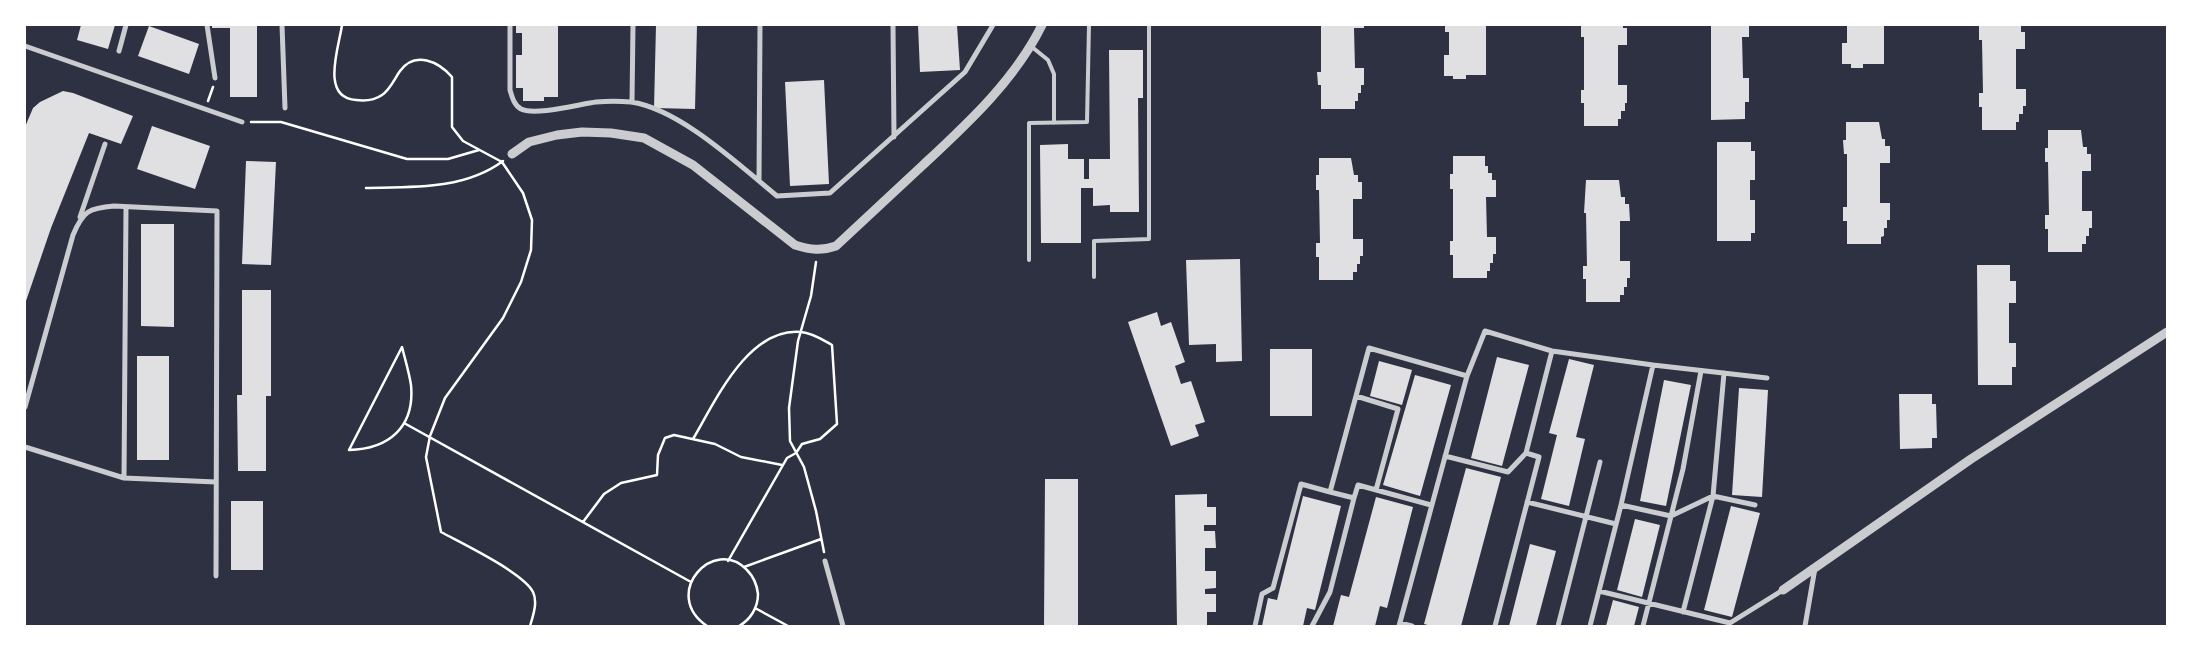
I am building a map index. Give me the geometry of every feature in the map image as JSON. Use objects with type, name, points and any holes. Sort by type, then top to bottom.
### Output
[{"type":"street","points":[[119,51],[126,25]]},
{"type":"street","points":[[208,25],[216,78]]},
{"type":"street","points":[[282,25],[285,108]]},
{"type":"street","points":[[510,25],[510,90],[512,100],[519,108],[526,111],[599,102],[632,102],[666,114],[702,135],[777,196],[830,193],[965,72],[993,25]]},
{"type":"street","points":[[632,102],[633,25]]},
{"type":"street","points":[[759,181],[760,25]]},
{"type":"street","points":[[893,25],[894,137]]},
{"type":"street","points":[[512,154],[529,142],[557,134],[611,132],[644,138],[693,165],[795,245],[816,250],[836,246],[956,134],[1006,80],[1031,46],[1042,25]]},
{"type":"street","points":[[25,46],[242,122]]},
{"type":"street","points":[[25,406],[80,220],[105,144]]},
{"type":"street","points":[[80,220],[88,211],[98,207],[216,211],[216,576]]},
{"type":"street","points":[[124,478],[126,207]]},
{"type":"street","points":[[1412,626],[1399,624],[1467,376],[1485,331],[1552,351],[1767,378]]},
{"type":"street","points":[[1599,591],[1730,623],[1783,590],[1972,459],[2167,332]]},
{"type":"street","points":[[1330,492],[1368,348],[1467,376]]},
{"type":"street","points":[[1445,456],[1508,472],[1526,453],[1552,351]]},
{"type":"street","points":[[1590,626],[1621,505],[1652,365]]},
{"type":"street","points":[[1643,626],[1683,469],[1701,371]]},
{"type":"street","points":[[1683,612],[1713,496],[1724,373]]},
{"type":"street","points":[[1356,396],[1398,408],[1376,490]]},
{"type":"street","points":[[25,447],[124,478],[216,482]]},
{"type":"street","points":[[1495,626],[1539,457],[1526,453]]},
{"type":"street","points":[[1558,626],[1600,462]]},
{"type":"street","points":[[1255,626],[1262,594],[1273,588],[1301,484],[1354,498]]},
{"type":"street","points":[[1312,626],[1330,592],[1358,485],[1431,505]]},
{"type":"street","points":[[1621,505],[1671,516],[1713,496],[1755,505]]},
{"type":"street","points":[[1527,502],[1616,524]]},
{"type":"street","points":[[825,561],[843,626]]},
{"type":"street","points":[[1805,626],[1815,567]]},
{"type":"lane","points":[[1029,260],[1029,123],[1087,122],[1089,25]]},
{"type":"lane","points":[[1094,277],[1094,241],[1148,239],[1149,25]]},
{"type":"lane","points":[[1031,46],[1048,60],[1054,74],[1054,123]]},
{"type":"path","points":[[342,25],[334,74],[335,85],[342,96],[353,100],[369,100],[383,95],[402,68],[414,61],[427,59],[444,67],[452,77],[452,127],[463,141],[502,162],[522,193],[532,220],[531,250],[521,282],[503,318],[445,398],[430,436],[426,457],[441,532],[520,577],[533,592],[535,610],[530,626]]},
{"type":"path","points":[[206,109],[216,78]]},
{"type":"path","points":[[242,122],[281,122],[407,159],[448,158],[479,150]]},
{"type":"path","points":[[366,188],[436,186],[483,173],[512,154]]},
{"type":"path","points":[[816,250],[816,268],[801,332],[789,408],[790,441],[806,476],[816,511],[825,561]]},
{"type":"path","points":[[693,439],[736,367],[764,342],[785,333],[801,332],[815,336],[832,346],[837,424],[820,439],[802,444],[796,453],[787,458],[728,561]]},
{"type":"path","points":[[402,347],[411,384],[411,402],[404,423],[386,443],[362,450],[349,450],[402,347]]},
{"type":"path","points":[[404,423],[691,582]]},
{"type":"path","points":[[583,522],[604,494],[621,483],[657,475],[658,455],[665,438],[674,435],[715,444],[741,457],[782,465]]},
{"type":"path","points":[[744,567],[821,539]]},
{"type":"path","points":[[707,626],[692,611],[688,600],[689,588],[700,568],[710,562],[728,561],[744,567],[752,575],[757,586],[756,608],[750,618],[739,626]]},
{"type":"path","points":[[756,608],[788,626]]},
{"type":"building","points":[[81,25],[115,25],[108,49],[77,40]]},
{"type":"building","points":[[212,25],[257,26],[257,97],[230,97],[230,28],[212,28]]},
{"type":"building","points":[[516,25],[558,25],[558,97],[544,97],[544,101],[523,101],[523,88],[516,88],[516,55],[522,55],[522,33],[516,33]]},
{"type":"building","points":[[656,25],[697,25],[695,109],[654,108]]},
{"type":"building","points":[[918,25],[957,25],[960,70],[920,72]]},
{"type":"building","points":[[1321,25],[1364,25],[1364,28],[1354,28],[1355,68],[1364,68],[1364,85],[1361,85],[1361,93],[1358,93],[1358,101],[1355,101],[1355,109],[1321,109],[1321,85],[1318,85],[1317,72],[1321,72]]},
{"type":"building","points":[[1445,25],[1486,25],[1486,75],[1466,75],[1466,79],[1453,79],[1453,76],[1444,76],[1444,55],[1449,55],[1449,32],[1445,32]]},
{"type":"building","points":[[1581,25],[1623,25],[1623,28],[1627,28],[1627,45],[1618,45],[1618,85],[1627,85],[1627,103],[1625,103],[1625,111],[1621,111],[1621,119],[1618,119],[1618,126],[1584,126],[1584,103],[1581,103],[1581,90],[1584,90],[1584,37],[1581,37]]},
{"type":"building","points":[[1711,25],[1749,25],[1749,37],[1742,37],[1743,78],[1749,78],[1749,102],[1745,102],[1745,119],[1711,120]]},
{"type":"building","points":[[1847,25],[1884,25],[1884,64],[1863,64],[1863,68],[1851,68],[1851,64],[1842,64],[1842,43],[1847,43]]},
{"type":"building","points":[[2021,25],[2021,32],[2025,32],[2025,49],[2016,49],[2016,89],[2026,89],[2026,106],[2023,106],[2023,114],[2019,114],[2016,130],[1982,130],[1982,107],[1979,107],[1979,93],[1983,93],[1982,40],[1979,40],[1979,26]]},
{"type":"building","points":[[149,26],[199,44],[189,74],[138,56]]},
{"type":"building","points":[[1109,50],[1143,50],[1143,98],[1138,98],[1139,212],[1110,212],[1110,205],[1093,206],[1093,188],[1081,188],[1081,243],[1041,243],[1040,145],[1068,144],[1068,159],[1084,159],[1084,179],[1089,179],[1089,159],[1110,159]]},
{"type":"building","points":[[824,80],[829,184],[790,186],[785,82]]},
{"type":"building","points":[[63,91],[133,116],[121,144],[89,133],[51,228],[25,304],[25,127],[33,108],[40,102]]},
{"type":"building","points":[[1846,122],[1879,122],[1882,139],[1885,139],[1885,146],[1890,146],[1890,163],[1880,163],[1880,203],[1890,203],[1890,220],[1887,220],[1887,228],[1884,228],[1881,244],[1847,244],[1847,221],[1843,221],[1843,207],[1847,207],[1847,154],[1844,154],[1843,140],[1846,140]]},
{"type":"building","points":[[152,126],[210,146],[195,189],[137,169]]},
{"type":"building","points":[[2048,130],[2081,130],[2083,147],[2087,147],[2087,154],[2091,154],[2091,171],[2082,171],[2082,211],[2092,211],[2092,228],[2089,228],[2089,236],[2086,236],[2086,244],[2082,244],[2082,252],[2048,252],[2048,229],[2045,229],[2045,215],[2049,215],[2048,162],[2045,162],[2045,148],[2048,148]]},
{"type":"building","points":[[1717,142],[1751,142],[1751,151],[1755,151],[1755,180],[1750,180],[1750,200],[1755,200],[1755,233],[1751,233],[1751,241],[1717,241]]},
{"type":"building","points":[[1453,156],[1485,156],[1485,166],[1488,166],[1488,173],[1492,173],[1492,180],[1496,180],[1496,197],[1486,197],[1487,237],[1496,237],[1496,254],[1493,254],[1493,263],[1490,263],[1490,271],[1487,271],[1487,278],[1453,278],[1453,255],[1450,255],[1450,241],[1453,241],[1453,189],[1450,189],[1450,174],[1453,174]]},
{"type":"building","points":[[1319,158],[1351,158],[1354,175],[1358,175],[1358,182],[1362,182],[1362,199],[1353,199],[1353,239],[1363,239],[1363,256],[1360,256],[1360,264],[1357,264],[1357,272],[1353,272],[1353,280],[1319,280],[1319,257],[1316,257],[1316,243],[1320,243],[1319,190],[1316,190],[1316,175],[1319,175]]},
{"type":"building","points":[[246,161],[276,162],[271,265],[242,264]]},
{"type":"building","points":[[1586,180],[1619,180],[1621,197],[1625,197],[1625,204],[1629,204],[1630,221],[1620,221],[1620,261],[1630,261],[1630,278],[1627,278],[1627,287],[1624,287],[1624,295],[1620,295],[1620,302],[1586,302],[1586,279],[1583,279],[1583,266],[1587,266],[1586,213],[1584,213]]},
{"type":"building","points":[[141,224],[174,224],[174,327],[141,326]]},
{"type":"building","points":[[1240,259],[1242,361],[1216,362],[1216,344],[1189,345],[1186,260]]},
{"type":"building","points":[[1977,265],[2010,265],[2010,281],[2016,281],[2016,303],[2009,303],[2009,343],[2016,343],[2016,367],[2012,367],[2012,385],[1978,385]]},
{"type":"building","points":[[242,290],[271,290],[271,396],[266,396],[266,471],[238,471],[237,395],[242,395]]},
{"type":"building","points":[[1157,312],[1161,326],[1171,322],[1185,362],[1175,366],[1181,384],[1191,381],[1205,422],[1195,425],[1199,436],[1171,446],[1128,322]]},
{"type":"building","points":[[1270,349],[1312,349],[1312,416],[1270,416]]},
{"type":"building","points":[[137,356],[169,356],[169,460],[137,460]]},
{"type":"building","points":[[1497,357],[1529,365],[1502,466],[1471,458]]},
{"type":"building","points":[[1569,359],[1594,365],[1576,437],[1585,439],[1569,506],[1541,499],[1557,435],[1549,433]]},
{"type":"building","points":[[1379,361],[1412,370],[1402,405],[1370,396]]},
{"type":"building","points":[[1415,375],[1451,385],[1420,496],[1383,485]]},
{"type":"building","points":[[1664,380],[1691,385],[1666,506],[1640,501]]},
{"type":"building","points":[[1739,388],[1768,390],[1762,497],[1732,495]]},
{"type":"building","points":[[1899,394],[1932,394],[1932,404],[1936,404],[1937,438],[1932,438],[1932,448],[1900,449]]},
{"type":"building","points":[[1466,468],[1501,477],[1461,626],[1431,626],[1424,624]]},
{"type":"building","points":[[1045,479],[1078,479],[1078,626],[1044,626]]},
{"type":"building","points":[[1207,494],[1207,507],[1216,507],[1216,525],[1204,525],[1204,531],[1215,531],[1216,548],[1205,548],[1205,571],[1216,571],[1216,588],[1205,589],[1205,594],[1216,594],[1216,612],[1207,612],[1207,626],[1177,626],[1175,495]]},
{"type":"building","points":[[1303,496],[1341,506],[1315,610],[1307,608],[1303,626],[1262,626],[1268,598],[1277,600]]},
{"type":"building","points":[[1376,497],[1413,507],[1387,608],[1380,606],[1375,626],[1333,626],[1341,595],[1349,597]]},
{"type":"building","points":[[231,501],[263,501],[263,570],[231,570]]},
{"type":"building","points":[[1731,506],[1760,513],[1732,617],[1704,610]]},
{"type":"building","points":[[1635,519],[1660,525],[1642,597],[1617,590]]},
{"type":"building","points":[[1530,544],[1556,551],[1536,626],[1509,626]]},
{"type":"building","points":[[1613,600],[1639,607],[1634,626],[1606,626]]}]
